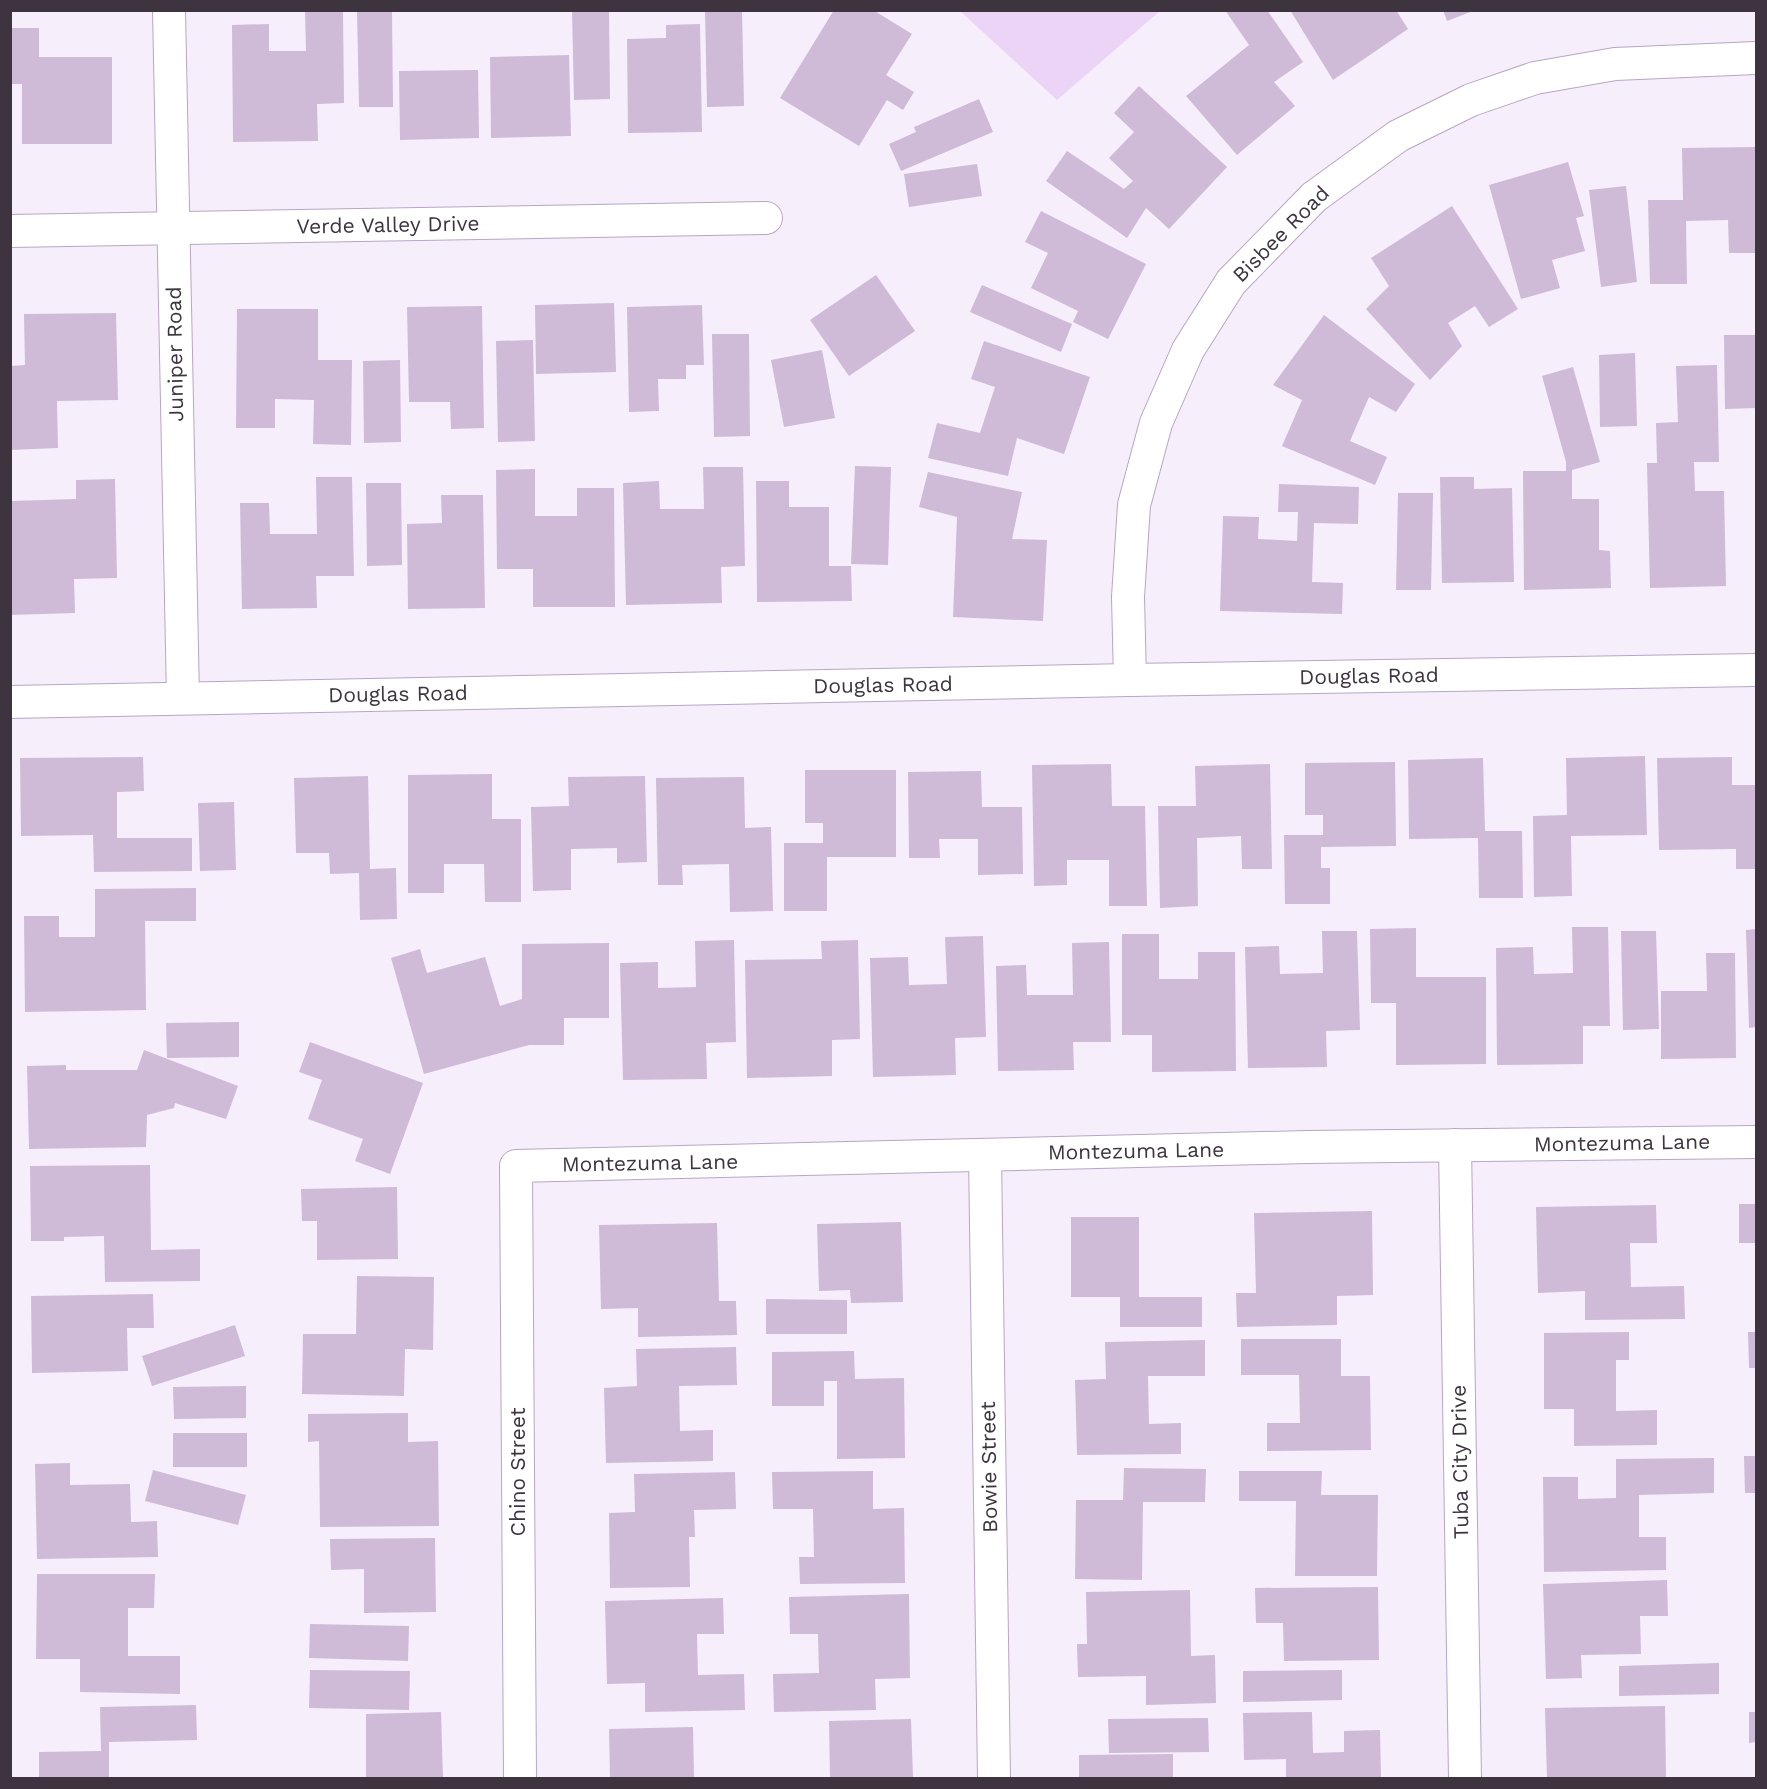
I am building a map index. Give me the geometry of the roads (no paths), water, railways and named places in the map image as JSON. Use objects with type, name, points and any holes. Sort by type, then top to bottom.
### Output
[{"type":"street","name":"Juniper Road","points":[[169,10],[183,698]]},
{"type":"street","name":"Bisbee Road","points":[[1130,680],[1128,597],[1134,505],[1156,423],[1188,350],[1231,282],[1314,197],[1398,136],[1471,100],[1535,78],[1616,64],[1756,58]]},
{"type":"street","name":"Verde Valley Drive","points":[[10,231],[766,218]]},
{"type":"street","name":"Douglas Road","points":[[10,702],[1756,670]]},
{"type":"street","name":"Montezuma Lane","points":[[516,1166],[1455,1145],[1756,1142]]},
{"type":"street","name":"Tuba City Drive","points":[[1455,1145],[1465,1779]]},
{"type":"street","name":"Bowie Street","points":[[985,1155],[994,1779]]},
{"type":"street","name":"Chino Street","points":[[516,1166],[520,1779]]}]
